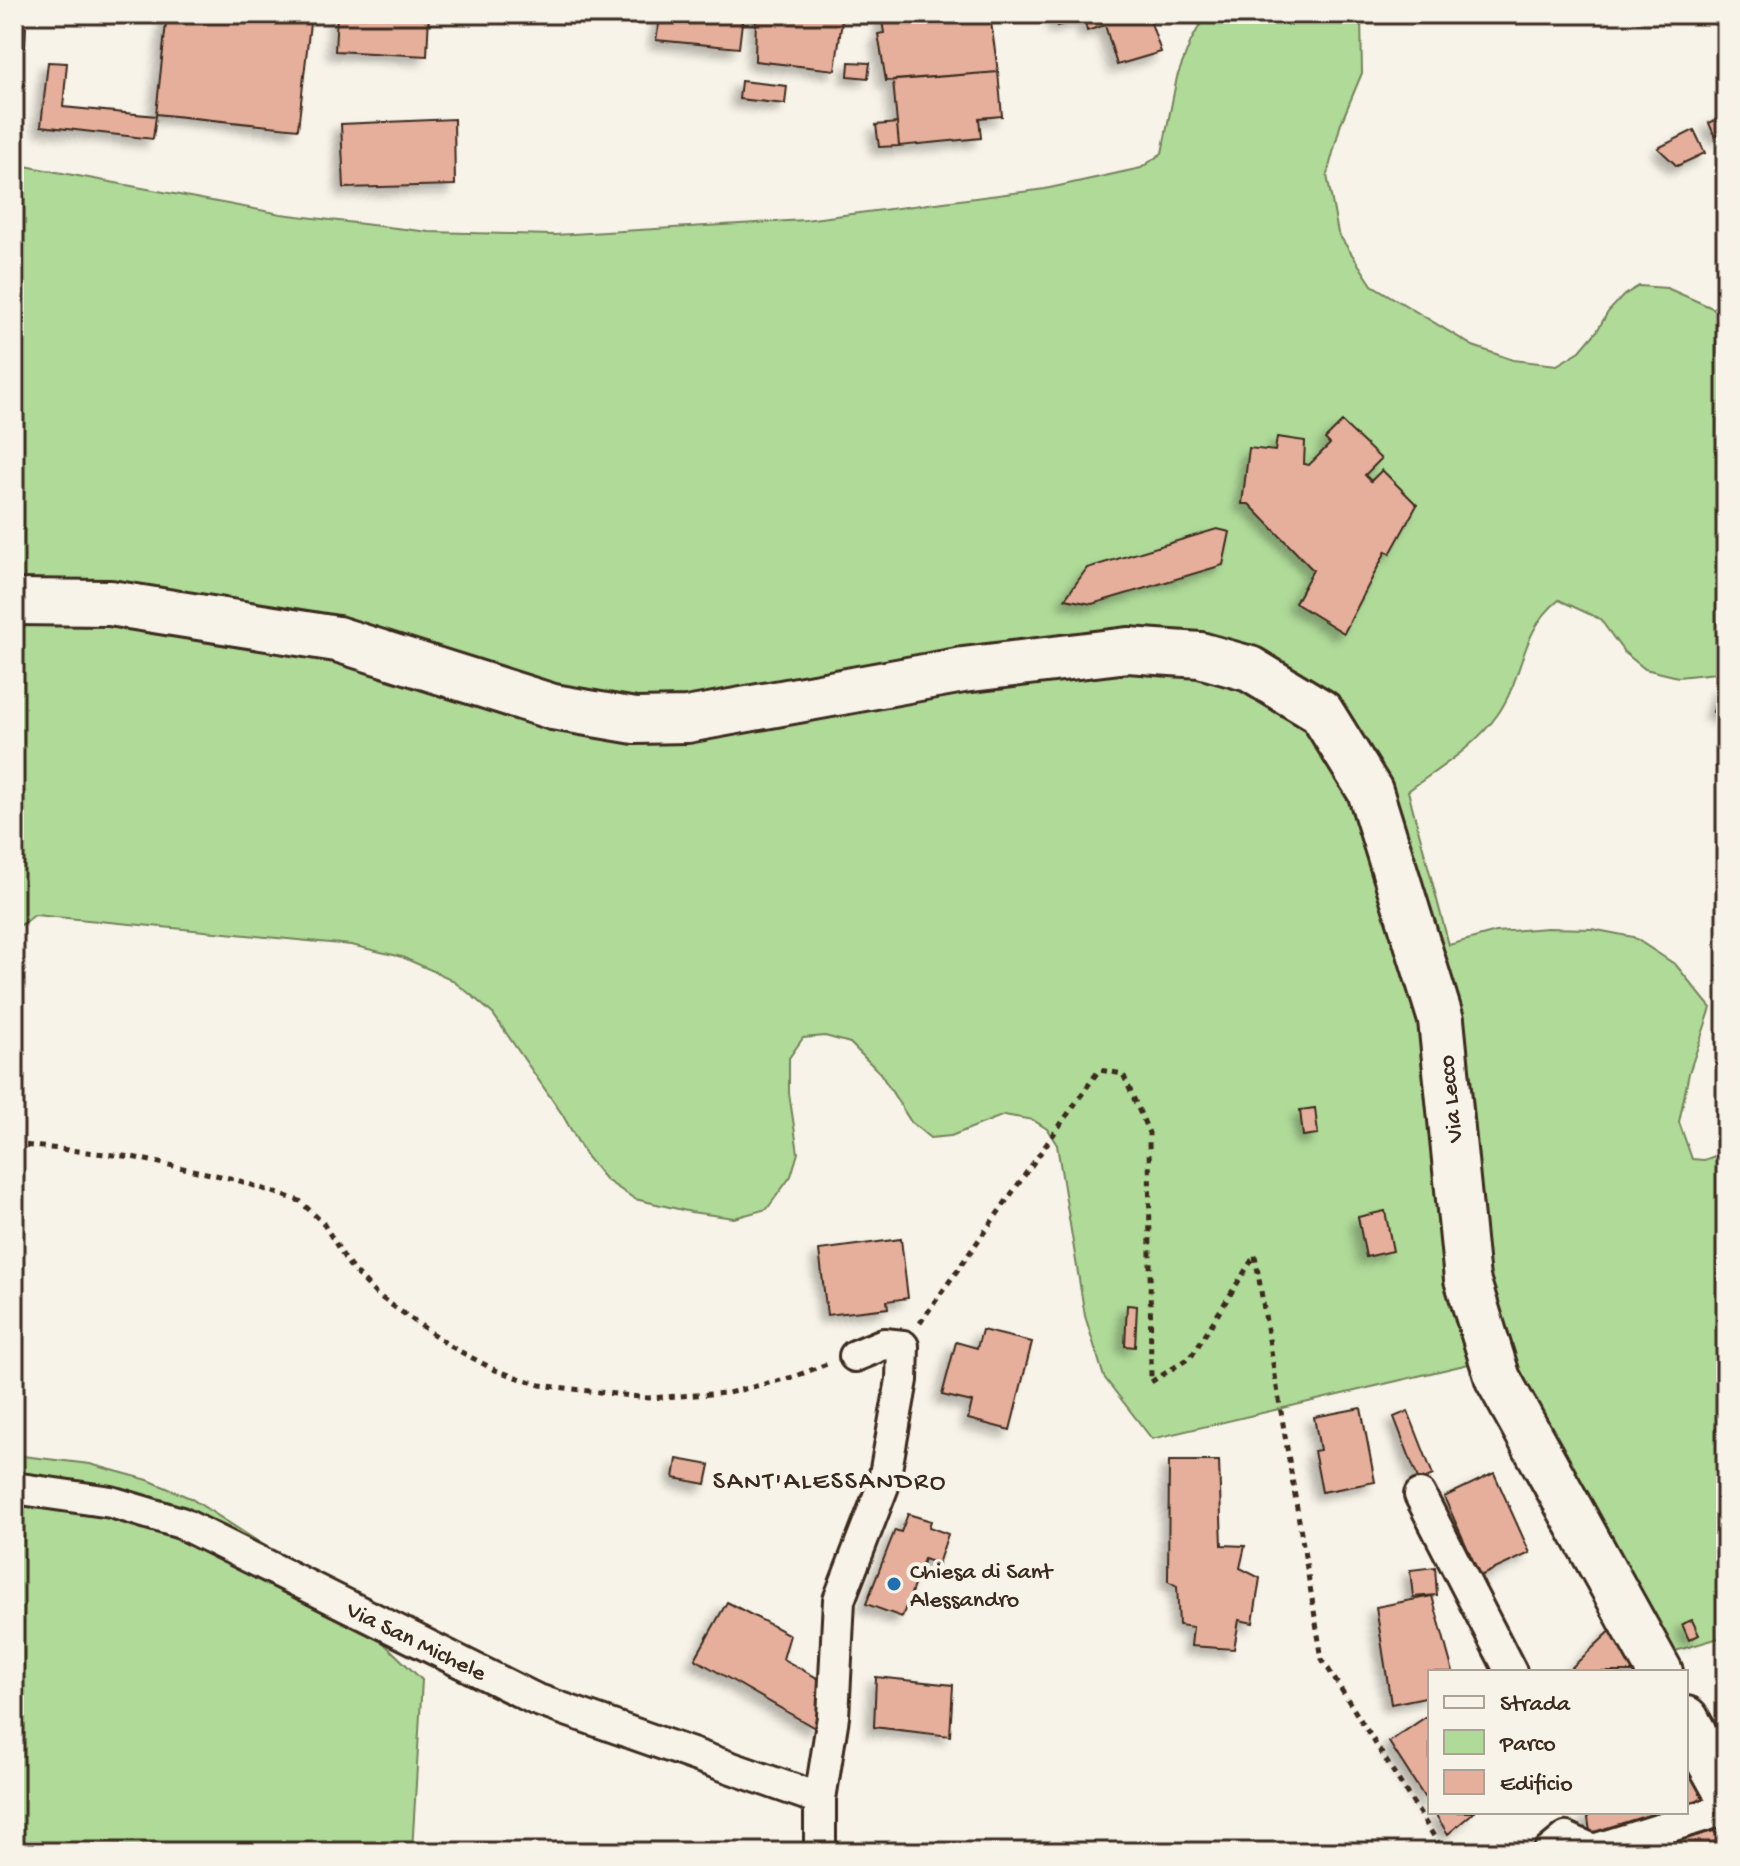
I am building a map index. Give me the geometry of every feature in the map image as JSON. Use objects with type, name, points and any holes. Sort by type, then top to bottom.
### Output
[{"type":"main road","name":"Via Lecco","points":[[14,602],[110,603],[337,639],[553,707],[635,721],[687,720],[963,670],[1128,650],[1200,655],[1250,669],[1321,712],[1370,791],[1441,1020],[1467,1279],[1498,1379],[1659,1670]]},
{"type":"main road","points":[[1688,1723],[1726,1791]]},
{"type":"street","points":[[820,1852],[820,1799],[833,1717],[839,1600],[883,1486],[902,1380],[903,1346],[884,1344],[855,1356]]},
{"type":"street","name":"Via San Michele","points":[[14,1488],[111,1502],[181,1523],[535,1699],[820,1799]]},
{"type":"street","points":[[1420,1495],[1510,1670]]},
{"type":"street","points":[[1560,1834],[1593,1850],[1726,1809]]},
{"type":"path","points":[[903,1346],[1099,1070],[1123,1074],[1149,1133],[1151,1382],[1191,1357],[1255,1255],[1322,1659],[1444,1852]]},
{"type":"path","points":[[14,1144],[132,1157],[234,1179],[300,1201],[323,1223],[349,1265],[376,1294],[461,1352],[495,1370],[540,1385],[648,1398],[728,1393],[793,1377],[855,1356]]},
{"type":"green space","points":[[1206,14],[1361,14],[1362,73],[1341,123],[1327,175],[1338,233],[1372,285],[1473,346],[1513,360],[1557,365],[1580,351],[1608,312],[1624,295],[1639,286],[1667,288],[1726,314],[1726,672],[1678,677],[1645,669],[1624,652],[1600,619],[1559,600],[1536,626],[1507,699],[1489,726],[1456,756],[1408,791],[1449,945],[1496,932],[1547,928],[1592,929],[1633,937],[1676,965],[1711,1008],[1689,1073],[1679,1122],[1692,1159],[1704,1160],[1726,1152],[1726,1636],[1641,1661],[1490,1359],[1152,1439],[1104,1377],[1085,1316],[1057,1145],[1047,1129],[1033,1120],[1004,1115],[951,1136],[930,1138],[911,1122],[880,1073],[850,1043],[825,1036],[803,1038],[789,1058],[789,1093],[798,1153],[791,1176],[767,1209],[734,1218],[691,1212],[635,1199],[606,1180],[586,1156],[562,1114],[493,1014],[449,978],[402,957],[351,945],[35,915],[14,930],[14,164],[281,214],[429,232],[555,235],[805,220],[1045,189],[1141,168],[1162,153],[1177,77]]},
{"type":"green space","points":[[14,1455],[90,1464],[148,1480],[190,1498],[317,1579],[422,1680],[412,1852],[14,1852]]},
{"type":"building","points":[[167,14],[311,14],[298,129],[156,114]]},
{"type":"building","points":[[337,14],[429,14],[427,56],[335,51]]},
{"type":"building","points":[[661,14],[743,14],[739,48],[656,40]]},
{"type":"building","points":[[756,14],[843,14],[835,70],[755,61]]},
{"type":"building","points":[[881,14],[990,15],[998,72],[886,81],[878,34],[884,33]]},
{"type":"building","points":[[1054,14],[1148,14],[1161,52],[1117,65],[1105,25],[1087,31],[1084,18],[1057,26]]},
{"type":"building","points":[[26,27],[25,47],[14,48],[14,28]]},
{"type":"building","points":[[48,62],[67,63],[63,107],[156,116],[153,139],[41,126]]},
{"type":"building","points":[[849,62],[870,63],[868,78],[848,76]]},
{"type":"building","points":[[998,72],[1002,116],[979,118],[981,138],[899,146],[893,80]]},
{"type":"building","points":[[741,81],[787,86],[785,104],[739,99]]},
{"type":"building","points":[[1726,115],[1726,132],[1715,137],[1709,123]]},
{"type":"building","points":[[454,119],[455,185],[344,188],[341,124]]},
{"type":"building","points":[[897,123],[899,146],[879,147],[876,125]]},
{"type":"building","points":[[1694,130],[1705,153],[1677,166],[1658,148]]},
{"type":"building","points":[[1342,422],[1381,459],[1365,475],[1371,481],[1382,470],[1417,505],[1390,554],[1386,551],[1344,633],[1295,603],[1313,570],[1249,504],[1242,504],[1249,448],[1275,451],[1277,437],[1305,441],[1304,464],[1309,465],[1330,444],[1325,439]]},
{"type":"building","points":[[1217,529],[1230,532],[1223,565],[1092,604],[1065,599],[1087,568]]},
{"type":"building","points":[[1721,686],[1726,688],[1726,717],[1713,712]]},
{"type":"building","points":[[1315,1108],[1318,1134],[1303,1136],[1300,1110]]},
{"type":"building","points":[[1385,1211],[1393,1251],[1366,1257],[1358,1217]]},
{"type":"building","points":[[901,1239],[908,1298],[887,1301],[888,1308],[827,1315],[819,1250]]},
{"type":"building","points":[[1127,1305],[1137,1306],[1135,1347],[1125,1346]]},
{"type":"building","points":[[982,1330],[1032,1342],[1010,1430],[968,1419],[972,1402],[942,1395],[956,1342],[977,1348]]},
{"type":"building","points":[[1361,1408],[1375,1482],[1322,1492],[1314,1451],[1320,1450],[1314,1417]]},
{"type":"building","points":[[1408,1411],[1433,1475],[1419,1481],[1394,1417]]},
{"type":"building","points":[[677,1459],[710,1465],[706,1484],[674,1478]]},
{"type":"building","points":[[1169,1461],[1219,1461],[1222,1545],[1245,1546],[1240,1568],[1260,1578],[1253,1623],[1239,1620],[1234,1649],[1191,1646],[1193,1627],[1179,1625],[1177,1586],[1168,1581]]},
{"type":"building","points":[[1494,1473],[1530,1553],[1480,1576],[1444,1497]]},
{"type":"building","name":"Chiesa di Sant Alessandro","points":[[908,1514],[931,1521],[929,1527],[948,1534],[938,1564],[924,1559],[902,1617],[866,1604],[895,1530],[901,1532]]},
{"type":"building","points":[[1435,1567],[1437,1595],[1413,1597],[1410,1570]]},
{"type":"building","points":[[1432,1596],[1452,1670],[1428,1670],[1428,1696],[1391,1704],[1376,1607]]},
{"type":"building","points":[[727,1602],[790,1635],[783,1659],[830,1685],[815,1728],[695,1659]]},
{"type":"building","points":[[1692,1620],[1699,1635],[1689,1640],[1682,1624]]},
{"type":"building","points":[[1619,1623],[1644,1670],[1569,1670]]},
{"type":"building","points":[[876,1677],[953,1685],[950,1736],[874,1727]]},
{"type":"building","points":[[1428,1715],[1428,1803],[1389,1742]]},
{"type":"building","points":[[1688,1752],[1716,1803],[1688,1810]]},
{"type":"building","points":[[1435,1814],[1472,1814],[1448,1834]]},
{"type":"building","points":[[1587,1814],[1676,1814],[1591,1838]]},
{"type":"building","points":[[1714,1831],[1726,1852],[1635,1852],[1642,1847]]},
{"type":"place","name":"Chiesa di Sant Alessandro","points":[[894,1584]]},
{"type":"district","name":"SANT'ALESSANDRO","points":[[830,1479]]}]
